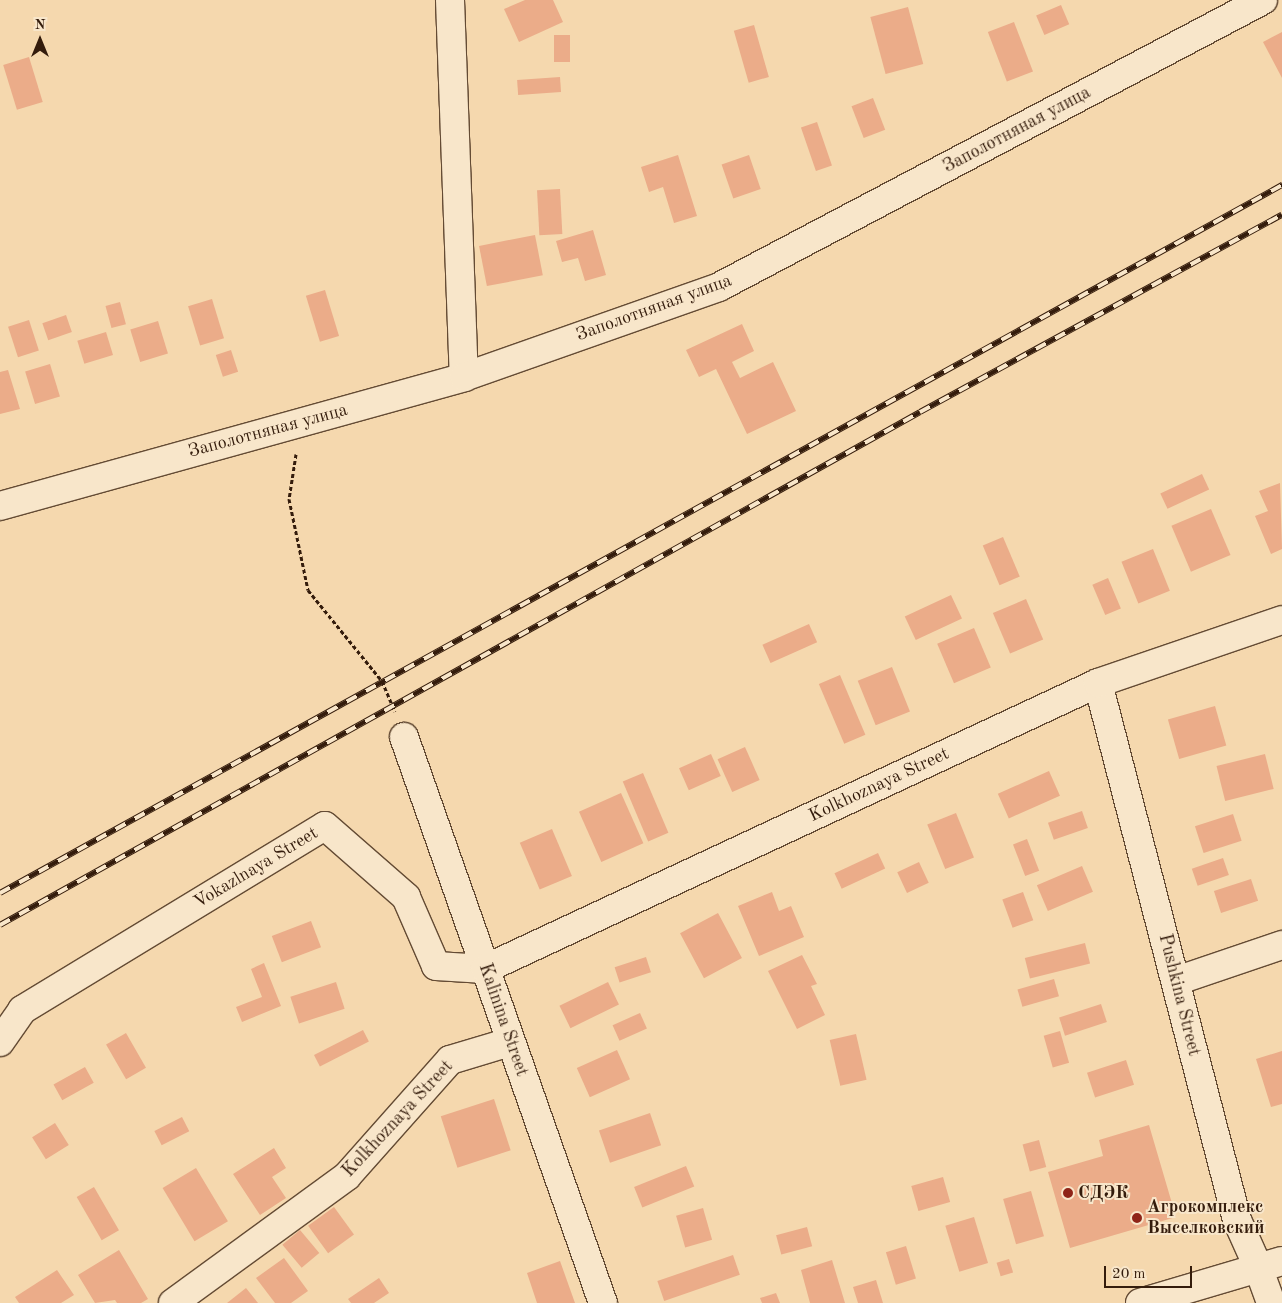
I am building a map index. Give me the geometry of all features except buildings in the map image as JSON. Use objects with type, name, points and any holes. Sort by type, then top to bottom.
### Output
[{"type":"street","points":[[450,0],[464,377]]},
{"type":"street","name":"Заполотняная улица","points":[[0,506],[301,424],[464,377],[719,287],[1263,0]]},
{"type":"street","name":"Kolkhoznaya Street","points":[[484,969],[1098,683],[1282,620]]},
{"type":"street","name":"Pushkina Street","points":[[1098,683],[1237,1220],[1270,1264],[1271,1303]]},
{"type":"street","name":"Kalinina Street","points":[[404,737],[603,1303]]},
{"type":"street","name":"Vokazlnaya Street","points":[[0,1042],[22,1010],[325,826],[406,898],[436,966],[484,969]]},
{"type":"street","points":[[1176,981],[1282,945]]},
{"type":"street","name":"Kolkhoznaya Street","points":[[174,1303],[347,1176],[450,1060],[510,1042]]},
{"type":"street","points":[[1140,1303],[1270,1264]]},
{"type":"path","points":[[301,424],[288,499],[308,590],[382,681],[404,737]]},
{"type":"railway","points":[[0,893],[1282,185]]},
{"type":"railway","points":[[0,925],[920,412],[1282,215]]},
{"type":"place","name":"СДЭК","points":[[1068,1193]]},
{"type":"place","name":"Агрокомплекс Выселковский","points":[[1137,1218]]}]
